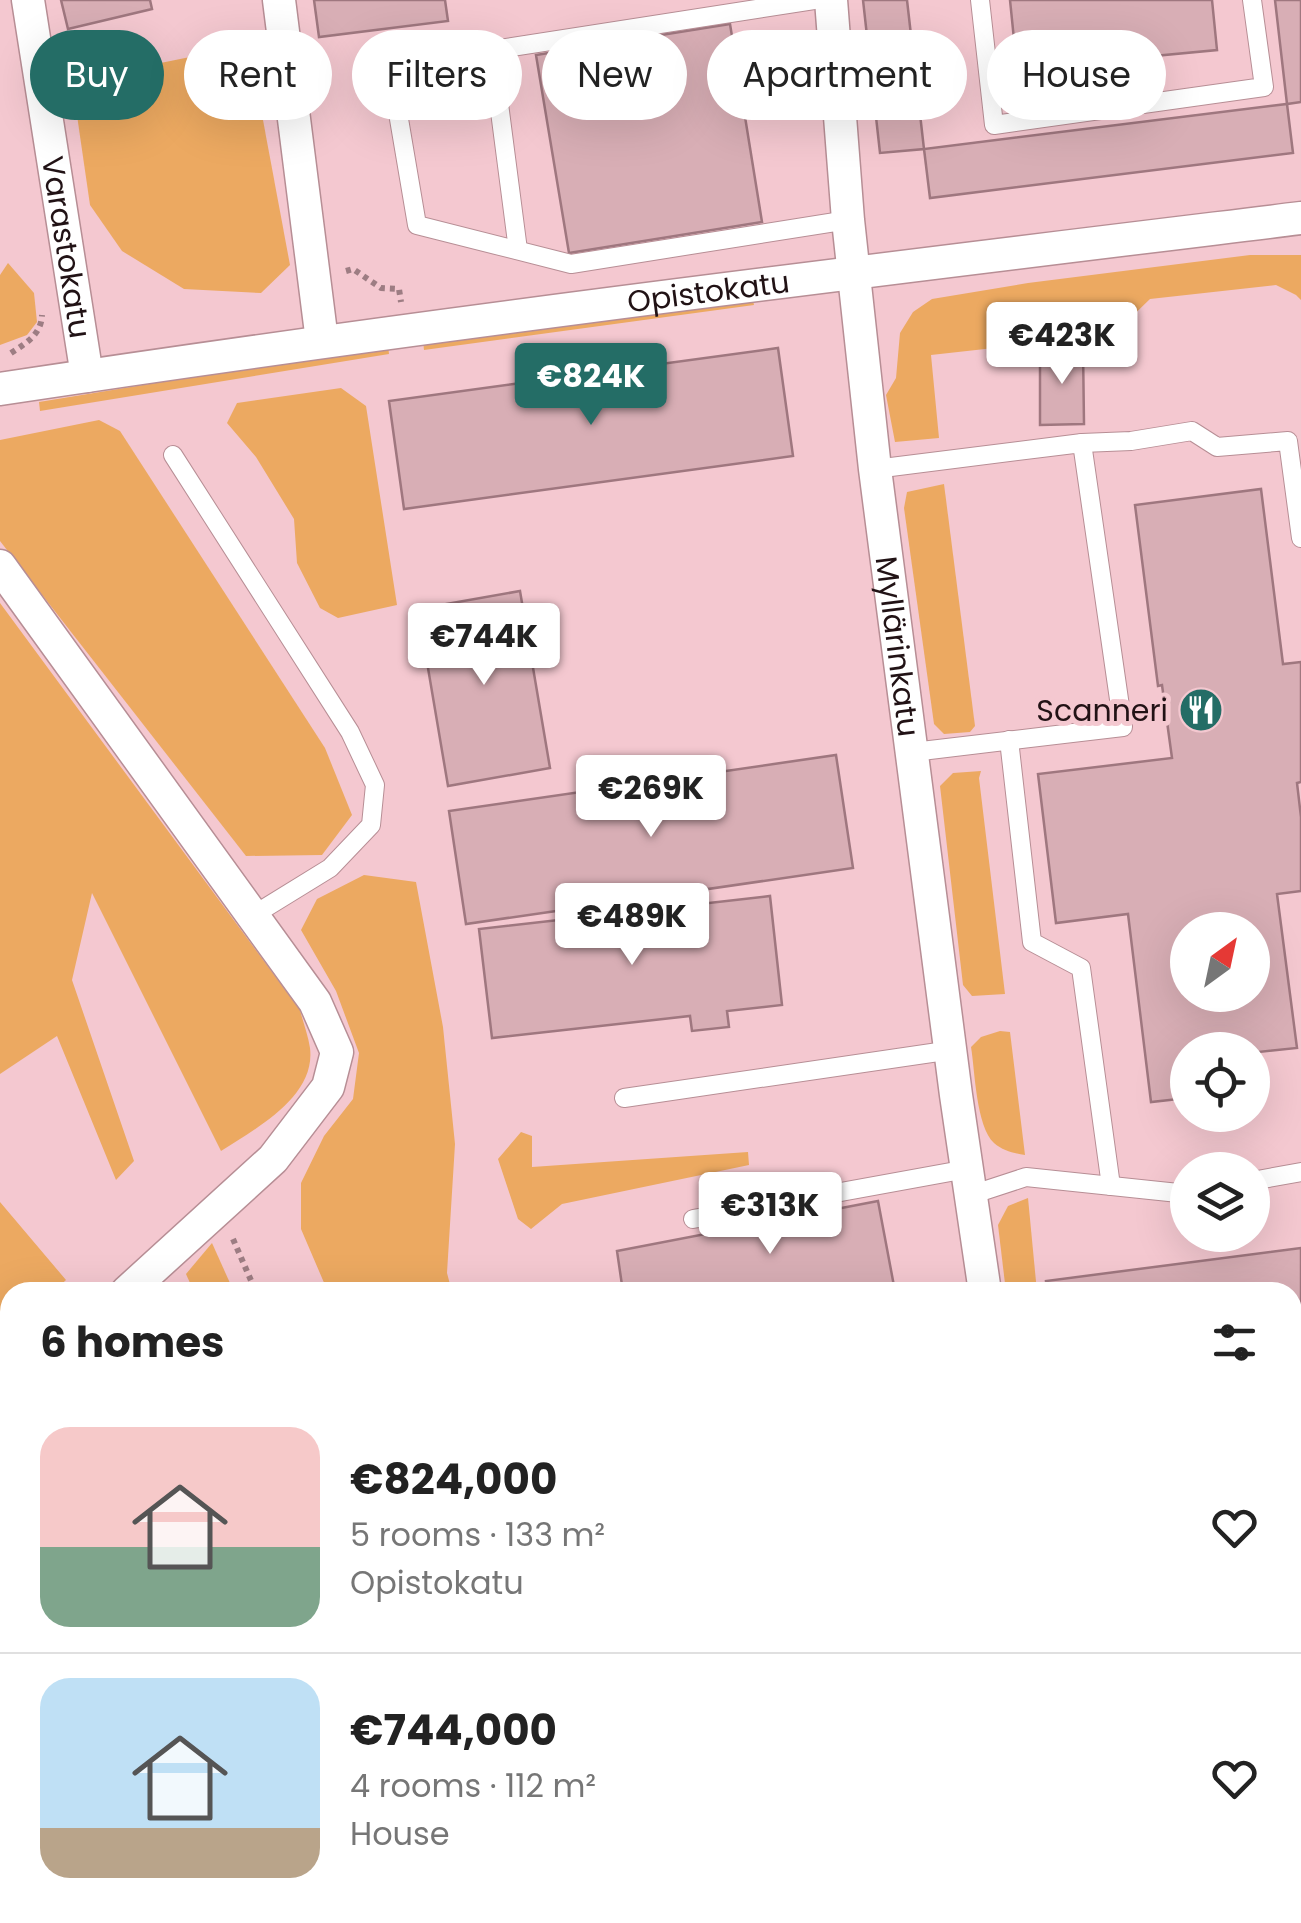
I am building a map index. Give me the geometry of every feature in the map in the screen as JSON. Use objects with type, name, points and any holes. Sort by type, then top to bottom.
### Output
[{"type":"street","name":"Varastokatu","points":[[28,0],[87,376]]},
{"type":"street","points":[[279,0],[322,341]]},
{"type":"street","name":"Myllärinkatu","points":[[831,0],[848,220],[875,469],[984,1282]]},
{"type":"street","name":"Opistokatu","points":[[0,388],[404,330],[1301,218]]},
{"type":"street","points":[[0,566],[315,1002],[337,1052],[328,1087],[273,1159],[138,1282]]},
{"type":"lane","points":[[522,45],[814,0]]},
{"type":"lane","points":[[980,0],[994,124],[1264,86],[1252,0]]},
{"type":"lane","points":[[399,120],[417,225],[571,264],[848,220]]},
{"type":"lane","points":[[501,120],[518,250]]},
{"type":"lane","points":[[875,469],[1192,431],[1217,447],[1288,441],[1301,538]]},
{"type":"lane","points":[[913,752],[1123,727],[1082,443]]},
{"type":"lane","points":[[172,456],[350,732],[375,785],[371,826],[330,868],[252,916]]},
{"type":"lane","points":[[1009,740],[1032,942],[1081,968],[1111,1186]]},
{"type":"lane","points":[[624,1098],[952,1050]]},
{"type":"lane","points":[[1270,1178],[1301,1172]]},
{"type":"lane","points":[[693,1218],[1026,1177],[1170,1192]]},
{"type":"path","points":[[314,279],[352,269],[381,288],[399,289],[404,330]]},
{"type":"path","points":[[0,356],[34,338],[42,321],[42,306]]},
{"type":"path","points":[[219,1208],[252,1282]]},
{"type":"shaded area","points":[[184,58],[184,120],[263,120],[290,265],[261,293],[184,289],[122,251],[90,205],[78,120],[164,120],[164,62]]},
{"type":"shaded area","points":[[1250,255],[1301,255],[1301,300],[1276,285],[1150,299],[1118,330],[1087,329],[1083,312],[992,321],[994,348],[931,355],[939,438],[895,442],[886,395],[896,378],[900,333],[913,312],[932,299]]},
{"type":"shaded area","points":[[8,263],[34,293],[37,322],[27,335],[0,345],[0,275]]},
{"type":"shaded area","points":[[752,296],[754,305],[424,350],[423,341]]},
{"type":"shaded area","points":[[388,345],[389,354],[40,411],[39,402]]},
{"type":"shaded area","points":[[341,388],[366,406],[397,605],[338,618],[320,608],[297,563],[294,519],[256,457],[227,423],[237,403]]},
{"type":"shaded area","points":[[99,420],[120,431],[325,748],[352,815],[322,855],[246,856],[0,541],[0,440]]},
{"type":"shaded area","points":[[944,484],[975,726],[970,732],[944,734],[934,724],[904,508],[907,492]]},
{"type":"shaded area","points":[[0,603],[300,1010],[310,1048],[303,1082],[280,1110],[221,1151],[92,893],[72,980],[134,1161],[116,1180],[57,1036],[0,1074]]},
{"type":"shaded area","points":[[981,771],[1005,994],[972,996],[963,985],[940,786],[953,773]]},
{"type":"shaded area","points":[[364,875],[416,882],[443,1027],[455,1144],[449,1282],[324,1282],[301,1229],[301,1183],[324,1136],[353,1099],[359,1053],[336,991],[301,930],[317,899]]},
{"type":"shaded area","points":[[1010,1032],[1025,1155],[994,1143],[980,1111],[971,1047],[981,1037]]},
{"type":"shaded area","points":[[521,1132],[532,1136],[532,1167],[748,1152],[749,1165],[562,1204],[531,1229],[518,1219],[498,1159]]},
{"type":"shaded area","points":[[1028,1198],[1036,1282],[1005,1282],[998,1225],[1008,1206]]},
{"type":"shaded area","points":[[0,1202],[66,1280],[0,1282]]},
{"type":"shaded area","points":[[212,1243],[230,1282],[190,1282],[186,1274]]},
{"type":"building","points":[[61,0],[150,0],[152,9],[68,29]]},
{"type":"building","points":[[314,0],[445,0],[448,21],[332,35],[332,30],[318,30]]},
{"type":"building","points":[[863,0],[907,0],[910,30],[866,30]]},
{"type":"building","points":[[1010,0],[1212,0],[1217,50],[1166,55],[1166,30],[1013,30]]},
{"type":"building","points":[[1275,0],[1301,0],[1301,102],[1287,104]]},
{"type":"building","points":[[730,24],[731,30],[707,30],[707,120],[746,120],[762,222],[569,253],[547,120],[687,120],[687,31]]},
{"type":"building","points":[[542,54],[542,91],[536,55]]},
{"type":"building","points":[[1287,104],[1293,153],[930,198],[924,149]]},
{"type":"building","points":[[876,120],[921,120],[924,149],[880,153]]},
{"type":"building","points":[[778,348],[793,456],[404,509],[389,401]]},
{"type":"building","points":[[1083,348],[1084,424],[1040,425],[1040,349]]},
{"type":"building","points":[[1261,489],[1283,664],[1301,662],[1301,782],[1297,783],[1301,891],[1277,894],[1297,1048],[1270,1051],[1270,1032],[1170,1032],[1170,1100],[1151,1102],[1128,914],[1056,923],[1038,774],[1172,758],[1162,685],[1158,686],[1135,505]]},
{"type":"building","points":[[520,591],[550,768],[448,786],[418,609]]},
{"type":"building","points":[[836,755],[853,868],[466,924],[449,811]]},
{"type":"building","points":[[770,896],[782,1005],[727,1011],[729,1027],[692,1031],[690,1016],[492,1038],[479,929]]},
{"type":"building","points":[[878,1201],[893,1282],[622,1282],[617,1251]]},
{"type":"building","points":[[1301,1248],[1301,1282],[1046,1281]]},
{"type":"place","name":"Scanneri","points":[[1201,710]]}]
